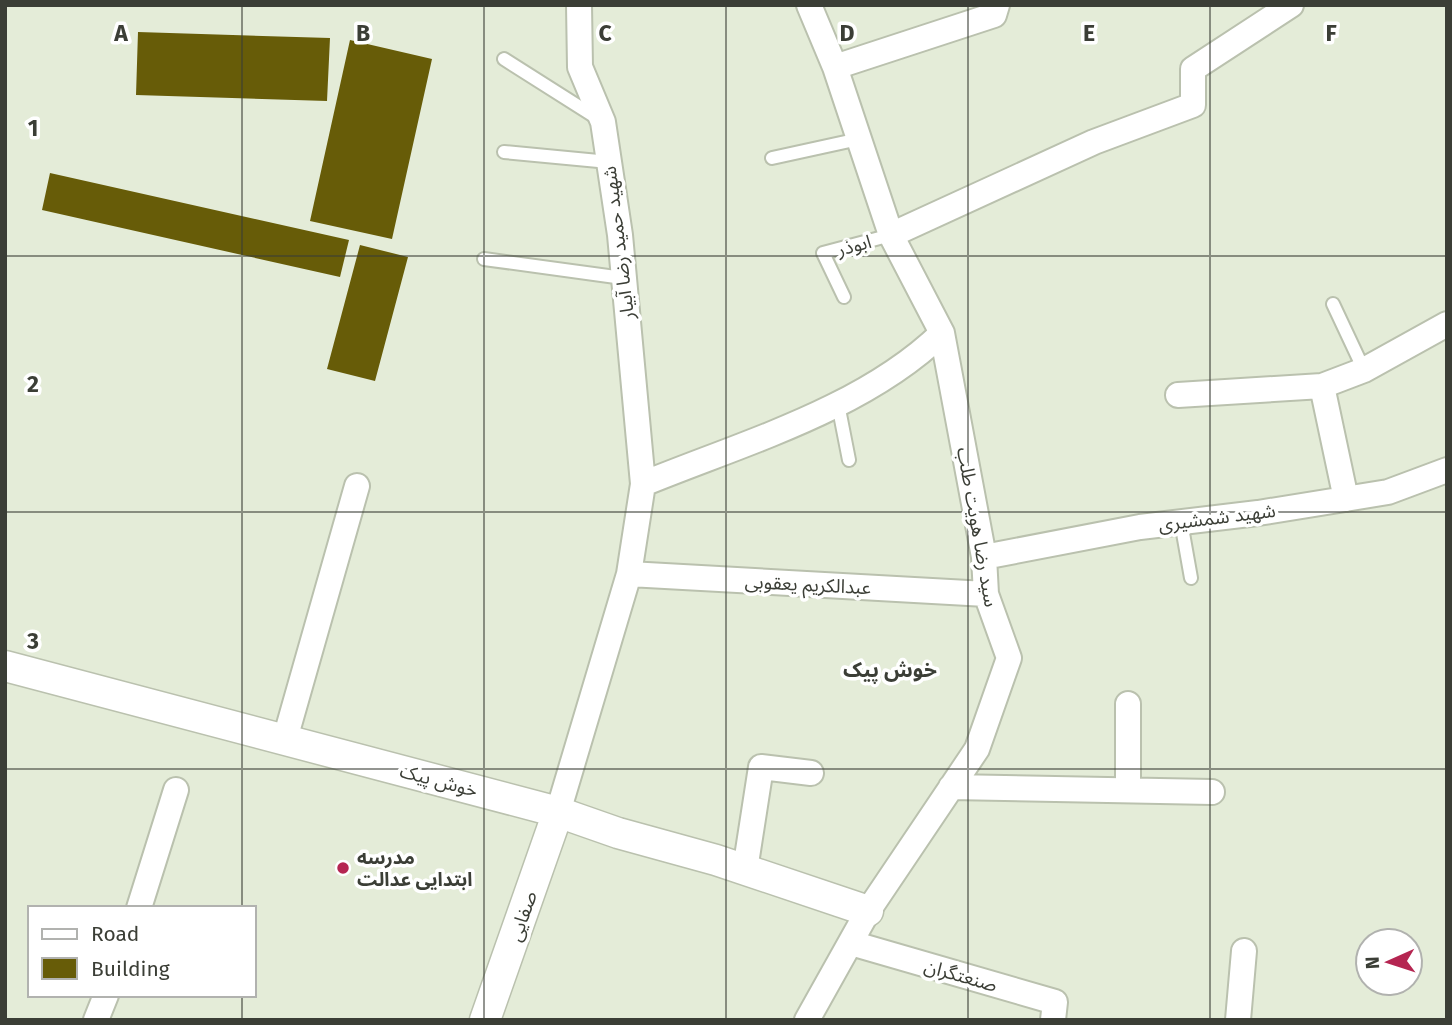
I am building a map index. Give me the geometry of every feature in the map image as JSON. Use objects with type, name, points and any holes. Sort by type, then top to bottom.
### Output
[{"type":"street","name":"شهید حمید رضا آبیار","points":[[558,812],[629,574],[643,484],[609,162],[603,122],[580,67],[579,5]]},
{"type":"street","name":"سید رضا هویت طلب","points":[[807,1020],[868,911],[977,748],[1009,658],[986,594],[984,557],[942,333],[891,235],[835,67],[809,5]]},
{"type":"street","points":[[835,67],[994,15],[997,5]]},
{"type":"street","points":[[891,235],[1094,142],[1193,105],[1194,69],[1291,5]]},
{"type":"street","points":[[1178,395],[1322,386],[1364,370],[1447,324]]},
{"type":"street","points":[[643,484],[838,404],[913,362],[942,333]]},
{"type":"street","points":[[1322,386],[1346,499]]},
{"type":"street","name":"شهید شمشیری","points":[[984,557],[1140,527],[1388,492],[1447,470]]},
{"type":"street","points":[[285,739],[357,486]]},
{"type":"street","name":"عبدالکریم یعقوبی","points":[[629,574],[986,594]]},
{"type":"street","name":"خوش پیک","points":[[5,666],[558,812],[868,911]]},
{"type":"street","points":[[1128,704],[1128,790]]},
{"type":"street","points":[[745,870],[761,767],[811,773]]},
{"type":"street","points":[[951,787],[1212,792]]},
{"type":"street","points":[[140,906],[176,790]]},
{"type":"street","name":"صفایی","points":[[485,1020],[558,812]]},
{"type":"street","name":"صنعتگران","points":[[851,943],[1055,1002],[1053,1020]]},
{"type":"street","points":[[1238,1020],[1244,951]]},
{"type":"street","points":[[96,1020],[105,997]]},
{"type":"lane","points":[[504,59],[603,122]]},
{"type":"lane","points":[[772,158],[859,139]]},
{"type":"lane","points":[[504,152],[609,162]]},
{"type":"lane","name":"ابوذر","points":[[844,297],[823,253],[891,235]]},
{"type":"lane","points":[[484,259],[623,278]]},
{"type":"lane","points":[[1334,304],[1364,370]]},
{"type":"lane","points":[[838,404],[849,460]]},
{"type":"lane","points":[[1181,522],[1191,578]]},
{"type":"building","points":[[138,32],[330,38],[327,101],[136,95]]},
{"type":"building","points":[[350,40],[432,59],[392,239],[310,221]]},
{"type":"building","points":[[50,173],[349,240],[340,277],[42,210]]},
{"type":"building","points":[[360,245],[408,257],[375,381],[327,369]]},
{"type":"place","name":"مدرسه ابتدایی عدالت","points":[[343,868]]},
{"type":"district","name":"خوش پیک","points":[[890,670]]}]
